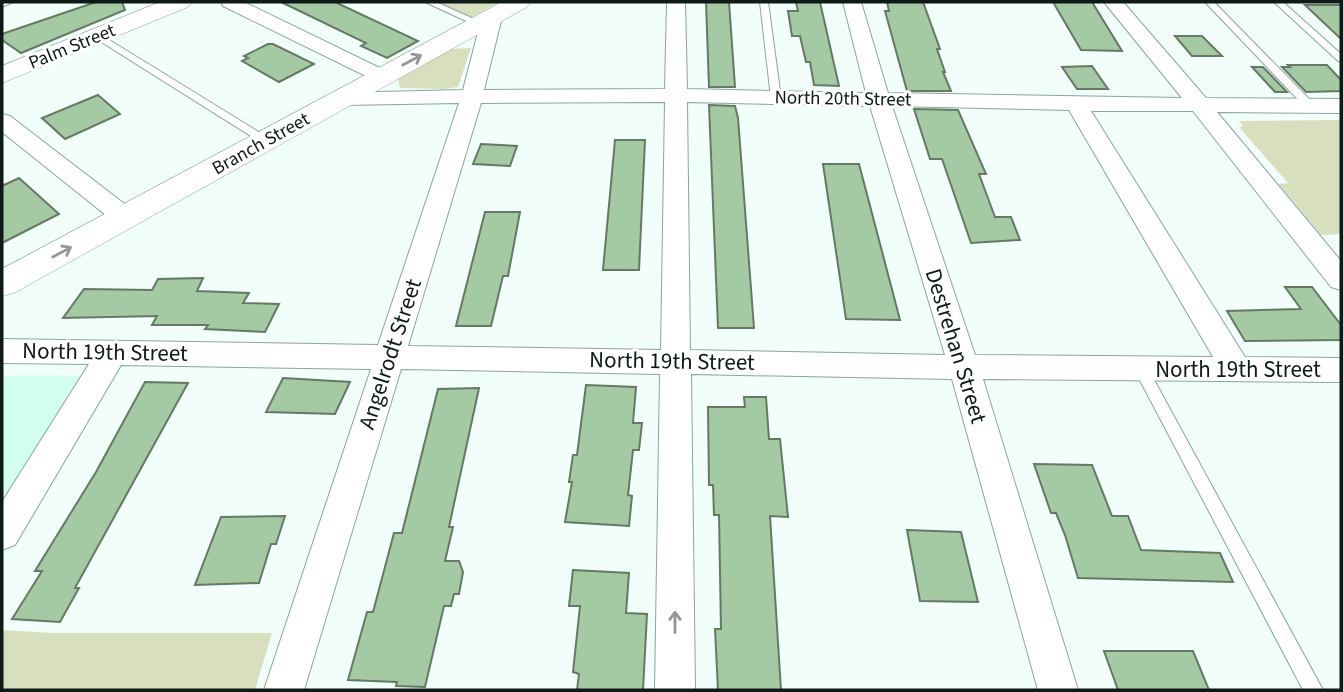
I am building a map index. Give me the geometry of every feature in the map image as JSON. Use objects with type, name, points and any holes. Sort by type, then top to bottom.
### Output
[{"type":"street","name":"Palm Street","points":[[2,75],[180,2]]},
{"type":"street","points":[[230,2],[381,76]]},
{"type":"street","name":"Branch Street","points":[[2,284],[519,2]]},
{"type":"street","points":[[675,690],[676,2]]},
{"type":"street","name":"Destrehan Street","points":[[852,2],[879,100],[964,367],[1058,690]]},
{"type":"street","points":[[1113,2],[1341,280]]},
{"type":"street","name":"Angelrodt Street","points":[[284,690],[472,97],[486,20]]},
{"type":"street","name":"North 20th Street","points":[[344,97],[676,95],[1076,104],[1341,106]]},
{"type":"street","points":[[1076,104],[1236,369]]},
{"type":"street","points":[[2,121],[126,218]]},
{"type":"street","name":"North 19th Street","points":[[2,351],[675,360],[964,367],[1341,370]]},
{"type":"street","points":[[2,533],[112,353]]},
{"type":"lane","points":[[2,4],[9,2]]},
{"type":"lane","points":[[429,2],[486,20]]},
{"type":"lane","points":[[764,2],[776,98]]},
{"type":"lane","points":[[1209,2],[1310,106]]},
{"type":"lane","points":[[1278,2],[1341,59]]},
{"type":"lane","points":[[98,36],[266,141]]},
{"type":"lane","points":[[1141,369],[1313,690]]},
{"type":"shaded area","points":[[434,2],[499,2],[471,17]]},
{"type":"shaded area","points":[[471,48],[458,87],[400,88],[398,79],[451,49]]},
{"type":"shaded area","points":[[1341,120],[1341,234],[1321,235],[1279,184],[1288,183],[1239,127],[1243,126],[1239,121]]},
{"type":"shaded area","points":[[2,376],[80,376],[2,502]]},
{"type":"shaded area","points":[[2,630],[53,633],[272,633],[255,690],[2,690]]},
{"type":"building","points":[[96,2],[122,2],[125,10],[21,53],[2,40],[2,34]]},
{"type":"building","points":[[281,2],[335,2],[418,41],[387,58],[361,46],[366,43]]},
{"type":"building","points":[[706,2],[729,2],[735,87],[709,87]]},
{"type":"building","points":[[796,2],[820,2],[839,86],[814,85],[810,62],[806,62],[800,36],[792,36],[788,11],[798,11]]},
{"type":"building","points":[[887,2],[923,2],[940,49],[937,49],[951,91],[907,91],[885,11],[889,11]]},
{"type":"building","points":[[1053,2],[1092,2],[1122,51],[1081,50]]},
{"type":"building","points":[[1305,5],[1341,5],[1341,39]]},
{"type":"building","points":[[1175,36],[1202,36],[1222,56],[1192,56]]},
{"type":"building","points":[[268,44],[314,64],[279,82],[242,61],[248,58],[244,56]]},
{"type":"building","points":[[1288,65],[1327,65],[1341,80],[1341,91],[1306,92],[1282,67],[1290,67]]},
{"type":"building","points":[[1092,66],[1108,89],[1077,89],[1062,67]]},
{"type":"building","points":[[1252,67],[1263,67],[1287,92],[1275,92]]},
{"type":"building","points":[[98,95],[120,114],[65,139],[42,118]]},
{"type":"building","points":[[709,105],[735,106],[738,118],[754,328],[718,328]]},
{"type":"building","points":[[914,109],[958,110],[986,174],[979,174],[995,217],[1011,217],[1020,240],[971,243],[942,159],[930,159]]},
{"type":"building","points":[[615,140],[645,140],[639,270],[603,270]]},
{"type":"building","points":[[481,144],[517,146],[510,166],[473,164]]},
{"type":"building","points":[[823,164],[859,164],[900,320],[846,319]]},
{"type":"building","points":[[19,178],[59,214],[2,243],[2,186]]},
{"type":"building","points":[[485,212],[520,212],[508,276],[503,276],[491,326],[456,326]]},
{"type":"building","points":[[203,278],[197,291],[249,293],[243,303],[279,304],[265,332],[205,329],[208,325],[152,325],[157,316],[63,318],[84,289],[152,290],[158,279]]},
{"type":"building","points":[[1285,287],[1312,287],[1341,325],[1341,340],[1245,341],[1227,311],[1301,309]]},
{"type":"building","points":[[283,378],[350,382],[335,414],[266,412]]},
{"type":"building","points":[[145,382],[188,383],[75,588],[79,588],[60,622],[12,619],[42,571],[35,571],[96,472]]},
{"type":"building","points":[[586,385],[636,387],[633,423],[642,423],[639,450],[633,450],[628,495],[632,496],[629,526],[565,522],[572,482],[569,482],[573,455],[577,455]]},
{"type":"building","points":[[479,388],[449,527],[453,527],[445,561],[459,561],[463,572],[459,594],[454,594],[451,606],[444,606],[425,687],[396,686],[397,682],[348,680],[367,612],[373,612],[394,533],[402,533],[438,389]]},
{"type":"building","points":[[744,397],[766,397],[769,439],[780,439],[788,517],[770,516],[781,690],[718,690],[715,629],[721,629],[719,515],[714,515],[713,485],[709,485],[708,407],[745,407]]},
{"type":"building","points":[[1034,464],[1092,465],[1112,516],[1128,516],[1141,550],[1220,553],[1233,582],[1078,578],[1065,535],[1056,513],[1051,513]]},
{"type":"building","points":[[285,516],[276,544],[271,544],[259,583],[195,585],[221,517]]},
{"type":"building","points":[[907,530],[961,532],[978,602],[920,601]]},
{"type":"building","points":[[573,570],[629,573],[626,613],[647,614],[643,690],[577,690],[579,674],[573,672],[580,606],[569,606]]},
{"type":"building","points":[[1104,651],[1193,651],[1209,690],[1118,690]]}]
